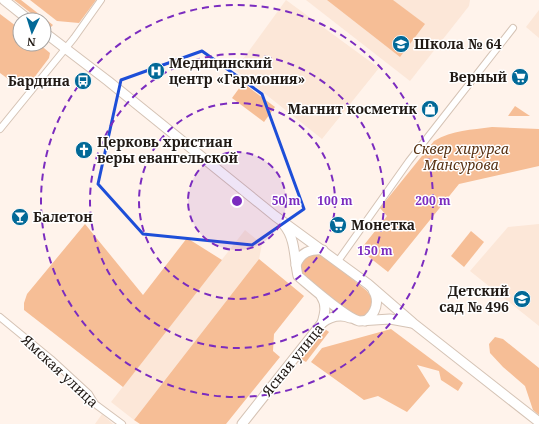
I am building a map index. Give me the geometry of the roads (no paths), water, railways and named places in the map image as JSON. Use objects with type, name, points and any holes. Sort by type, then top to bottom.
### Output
[{"type":"street","points":[[4,0],[19,12]]},
{"type":"street","points":[[0,129],[66,49],[101,0]]},
{"type":"street","points":[[338,261],[409,161],[480,69],[514,28]]},
{"type":"street","points":[[52,38],[108,81],[275,216],[338,261],[371,287],[413,323],[539,422]]},
{"type":"street","points":[[275,216],[290,234],[298,276],[354,320]]},
{"type":"street","points":[[296,265],[304,253],[310,250],[323,250]]},
{"type":"street","points":[[365,321],[371,317],[376,307],[375,292],[371,287]]},
{"type":"street","points":[[318,292],[324,300],[325,305],[322,323]]},
{"type":"street","name":"Ясная улица","points":[[242,424],[322,323],[332,317],[343,316],[354,320],[365,321],[390,319],[413,323]]},
{"type":"street","name":"Ямская улица","points":[[1,318],[51,358],[89,394],[95,404],[122,424]]},
{"type":"place","name":"Школа № 64","points":[[401,44]]},
{"type":"place","name":"Медицинский центр «Гармония»","points":[[156,71]]},
{"type":"place","name":"Верный","points":[[520,77]]},
{"type":"place","name":"Бардина","points":[[83,81]]},
{"type":"place","name":"Магнит косметик","points":[[430,109]]},
{"type":"place","name":"Церковь христиан веры евангельской","points":[[84,150]]},
{"type":"place","name":"Балетон","points":[[20,217]]},
{"type":"place","name":"Монетка","points":[[338,225]]},
{"type":"place","name":"Детский сад № 496","points":[[522,299]]},
{"type":"park label","name":"Сквер хирурга Мансурова","points":[[461,158]]}]
